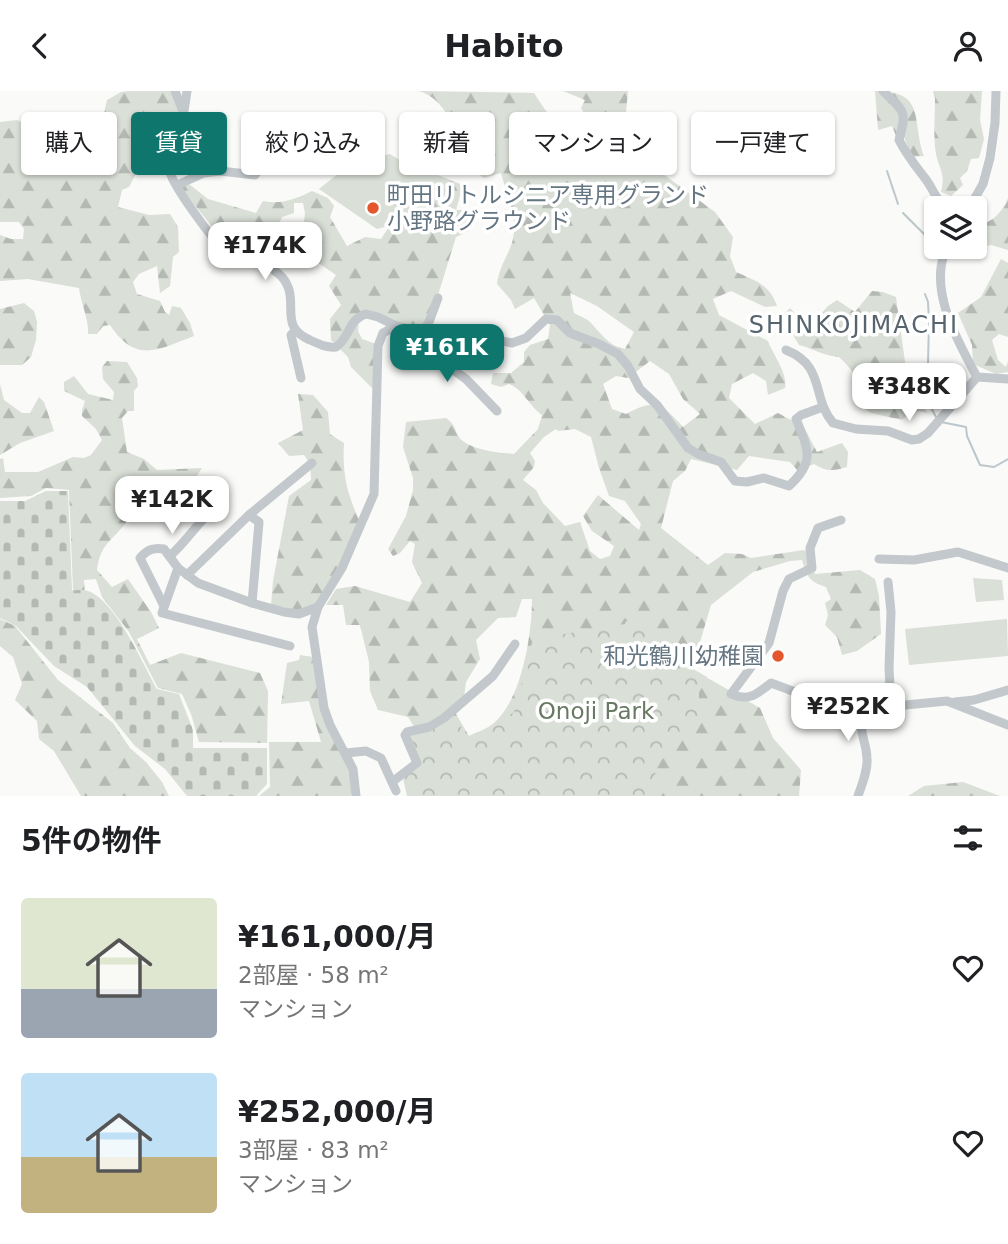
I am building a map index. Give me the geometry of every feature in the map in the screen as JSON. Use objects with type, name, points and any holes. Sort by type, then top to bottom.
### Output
[{"type":"street","points":[[175,91],[184,111]]},
{"type":"street","points":[[187,91],[170,167],[177,185],[223,249],[258,262],[283,279],[289,290],[291,320],[295,331],[332,348],[341,344],[354,320],[360,315],[372,315],[409,329],[423,336],[429,347],[497,411]]},
{"type":"street","points":[[883,91],[898,105],[903,114],[904,125],[899,139],[907,158],[926,179],[935,196]]},
{"type":"street","points":[[976,196],[983,184],[990,158],[996,91]]},
{"type":"street","points":[[177,185],[204,173],[220,171],[241,173]]},
{"type":"street","points":[[942,259],[940,265],[943,293],[951,327],[977,377]]},
{"type":"street","points":[[423,336],[438,298]]},
{"type":"street","points":[[423,336],[455,331],[512,343],[526,338],[546,319],[557,320],[570,333],[618,354],[640,389],[657,405],[684,444],[698,454],[720,462],[738,482],[764,478],[789,486],[802,474],[807,463],[806,444],[796,419],[823,407]]},
{"type":"street","points":[[356,796],[354,769],[330,725],[324,708],[312,627],[318,607],[342,568],[374,494],[378,346],[383,333],[396,326]]},
{"type":"street","points":[[295,331],[291,335],[292,349],[301,378]]},
{"type":"street","points":[[786,350],[803,359],[808,365],[818,381],[823,407],[831,421],[856,429],[888,431],[916,440],[928,433],[977,377]]},
{"type":"street","points":[[977,377],[1008,379]]},
{"type":"street","points":[[187,575],[249,515],[312,463]]},
{"type":"street","points":[[170,556],[187,541],[202,517],[219,504]]},
{"type":"street","points":[[249,515],[260,521],[252,603]]},
{"type":"street","points":[[841,520],[818,528],[810,548],[812,568],[789,579],[783,591],[769,643],[731,694],[752,697],[771,683],[822,702],[874,708],[935,701],[953,702],[1008,690]]},
{"type":"street","points":[[164,606],[139,558],[156,548],[164,549],[178,568],[198,583],[252,603],[293,614],[318,607]]},
{"type":"street","points":[[886,562],[958,552],[1008,568]]},
{"type":"street","points":[[178,568],[162,613],[290,646]]},
{"type":"street","points":[[888,582],[891,612],[891,706]]},
{"type":"street","points":[[385,796],[417,763],[405,735],[407,732],[429,727],[444,718],[493,676],[515,644]]},
{"type":"street","points":[[953,702],[1008,725]]},
{"type":"street","points":[[858,796],[866,774],[867,757],[861,726],[863,719],[874,708]]},
{"type":"street","points":[[346,753],[366,751],[381,758],[394,786]]},
{"type":"green space","points":[[180,91],[178,112],[131,112],[131,175],[135,175],[129,187],[122,190],[118,207],[149,215],[170,214],[178,227],[179,252],[173,257],[170,286],[160,293],[157,266],[139,274],[133,282],[137,294],[160,301],[169,315],[172,306],[181,308],[190,323],[194,336],[158,349],[138,349],[129,345],[110,325],[103,326],[97,334],[88,334],[79,288],[28,279],[0,281],[0,235],[23,239],[24,229],[19,222],[0,222],[0,122],[21,122],[21,175],[117,175],[117,112],[104,112],[107,100],[121,92]]},
{"type":"green space","points":[[419,91],[534,93],[548,112],[509,112],[509,175],[664,175],[715,212],[733,237],[730,256],[736,272],[761,284],[774,299],[777,306],[765,307],[731,291],[713,299],[719,315],[768,341],[785,382],[785,388],[768,395],[766,381],[753,373],[732,384],[729,398],[755,424],[778,413],[804,427],[817,452],[842,443],[848,452],[847,467],[830,470],[814,464],[798,471],[790,462],[749,456],[737,470],[691,459],[685,471],[673,481],[661,528],[708,565],[725,553],[742,554],[751,558],[804,550],[810,555],[815,574],[860,570],[875,579],[879,596],[881,634],[857,651],[842,655],[837,637],[825,625],[828,615],[825,603],[831,599],[826,587],[810,578],[802,560],[753,572],[711,605],[692,669],[760,708],[773,738],[801,770],[799,796],[555,796],[503,748],[420,736],[408,717],[378,710],[370,691],[369,662],[360,625],[346,625],[343,605],[326,605],[336,589],[355,586],[410,602],[422,583],[412,562],[415,544],[410,541],[400,553],[393,556],[388,549],[406,516],[413,490],[413,478],[403,447],[406,422],[446,418],[459,437],[469,445],[514,454],[538,429],[542,415],[514,387],[509,384],[501,387],[491,384],[493,373],[511,373],[524,362],[524,352],[530,345],[548,339],[550,325],[534,298],[515,309],[497,284],[512,243],[514,224],[501,173],[495,175],[495,112],[445,112]],"holes":[[[570,293],[597,306],[634,332],[625,349],[613,345],[589,321],[574,313]],[[650,361],[669,374],[683,399],[700,414],[683,427],[658,405],[644,406],[626,414],[612,409],[603,384],[616,376],[628,378]],[[556,429],[575,429],[591,437],[609,496],[625,501],[641,524],[639,530],[598,495],[583,516],[592,531],[614,546],[610,556],[600,559],[590,551],[580,522],[565,526],[543,503],[536,490],[523,480],[534,467],[535,461],[530,453],[544,437]],[[522,599],[532,599],[530,630],[524,665],[512,698],[494,723],[469,736],[456,714],[463,705],[466,682],[480,659],[476,640],[498,618],[516,617]]]},
{"type":"green space","points":[[563,91],[628,91],[626,112],[583,112],[581,108],[585,100]]},
{"type":"green space","points":[[875,91],[892,92],[910,102],[924,156],[911,157],[903,134],[896,136],[892,126],[878,130]]},
{"type":"green space","points":[[933,91],[982,91],[980,120],[984,139],[979,158],[971,159],[967,171],[960,178],[963,185],[951,196],[941,192],[942,176],[934,133]]},
{"type":"green space","name":"町田リトルシニア専用グランド 小野路グラウンド","points":[[390,154],[399,160],[399,175],[423,175],[385,227],[377,229],[319,189],[336,175],[385,175],[385,155]]},
{"type":"green space","points":[[414,175],[438,175],[463,185],[456,210],[466,210],[469,231],[456,237],[435,305],[421,334],[365,316],[359,322],[358,331],[362,339],[376,344],[376,392],[351,367],[348,357],[331,340],[330,319],[341,305],[329,286],[336,275],[301,251],[305,213],[303,203],[294,203],[294,213],[282,217],[273,237],[247,254],[241,266],[214,257],[214,229],[181,188],[189,184],[208,199],[256,213],[263,201],[288,201],[312,191],[328,198],[334,206],[330,217],[347,246],[365,237],[381,239],[414,187],[412,178]]},
{"type":"green space","points":[[1008,198],[1008,250],[987,246],[987,222],[1002,209]]},
{"type":"green space","points":[[1001,259],[1008,263],[1008,337],[999,334],[992,340],[998,360],[1006,367],[1008,361],[1008,372],[996,374],[973,364],[972,345],[958,313],[981,297]]},
{"type":"green space","points":[[872,291],[896,297],[906,369],[927,413],[913,412],[902,420],[871,413],[864,408],[860,386],[845,363],[839,357],[799,345],[782,316],[790,308],[807,326],[811,325],[837,300],[855,312]]},
{"type":"green space","points":[[24,303],[34,311],[37,322],[31,357],[22,365],[0,365],[0,309]]},
{"type":"green space","points":[[107,361],[127,362],[137,378],[134,411],[128,411],[122,418],[127,452],[144,459],[157,470],[202,468],[190,487],[177,500],[142,487],[129,518],[101,553],[97,570],[112,587],[128,579],[151,612],[159,628],[137,639],[150,665],[181,653],[260,673],[268,691],[267,743],[199,742],[182,694],[158,688],[129,632],[102,597],[96,579],[84,580],[85,599],[78,599],[73,589],[69,490],[46,488],[31,496],[0,498],[0,459],[3,458],[5,472],[38,472],[73,457],[84,458],[91,455],[102,440],[96,429],[82,416],[85,401],[64,391],[64,382],[74,376],[88,394],[113,400],[114,392],[103,379],[102,367]]},
{"type":"green space","points":[[0,384],[4,400],[22,413],[30,413],[39,397],[44,402],[54,431],[20,443],[0,455]]},
{"type":"green space","points":[[298,394],[313,395],[328,412],[330,434],[344,443],[346,483],[360,522],[318,603],[300,611],[271,605],[289,496],[311,480],[310,464],[304,455],[289,456],[278,443],[303,430]]},
{"type":"green space","points":[[46,491],[68,491],[72,590],[86,590],[109,607],[128,634],[157,689],[179,694],[193,730],[193,748],[267,748],[267,784],[256,796],[187,796],[165,769],[135,746],[87,687],[54,666],[16,626],[0,618],[0,501],[25,501]]},
{"type":"green space","points":[[973,578],[1002,580],[1004,600],[976,602]]},
{"type":"green space","name":"Onoji Park","points":[[628,614],[665,653],[707,677],[699,689],[699,722],[670,744],[658,760],[651,796],[407,796],[403,778],[421,764],[408,736],[430,731],[454,717],[471,742],[514,712],[533,639],[625,624]]},
{"type":"green space","points":[[0,619],[15,626],[58,680],[113,723],[130,748],[162,782],[169,796],[81,796],[54,751],[39,739],[37,721],[15,700],[22,684],[13,657],[0,646]]},
{"type":"green space","points":[[1007,619],[1008,656],[909,665],[905,629]]},
{"type":"green space","points":[[300,655],[313,657],[319,701],[351,768],[351,796],[259,796],[270,787],[269,742],[321,742],[309,701],[281,704],[287,663],[299,660]]},
{"type":"green space","points":[[963,782],[1000,796],[908,796],[924,786]]},
{"type":"waterway","points":[[887,171],[898,204]]},
{"type":"waterway","points":[[903,213],[924,234]]},
{"type":"waterway","points":[[925,294],[929,321],[928,363],[922,391],[936,417]]},
{"type":"waterway","points":[[941,422],[966,427],[967,436],[980,465],[994,467],[1008,459]]},
{"type":"place","name":"町田リトルシニア専用グランド 小野路グラウンド","points":[[373,208]]},
{"type":"place","name":"和光鶴川幼稚園","points":[[778,656]]},
{"type":"district","name":"SHINKOJIMACHI","points":[[854,325]]}]
